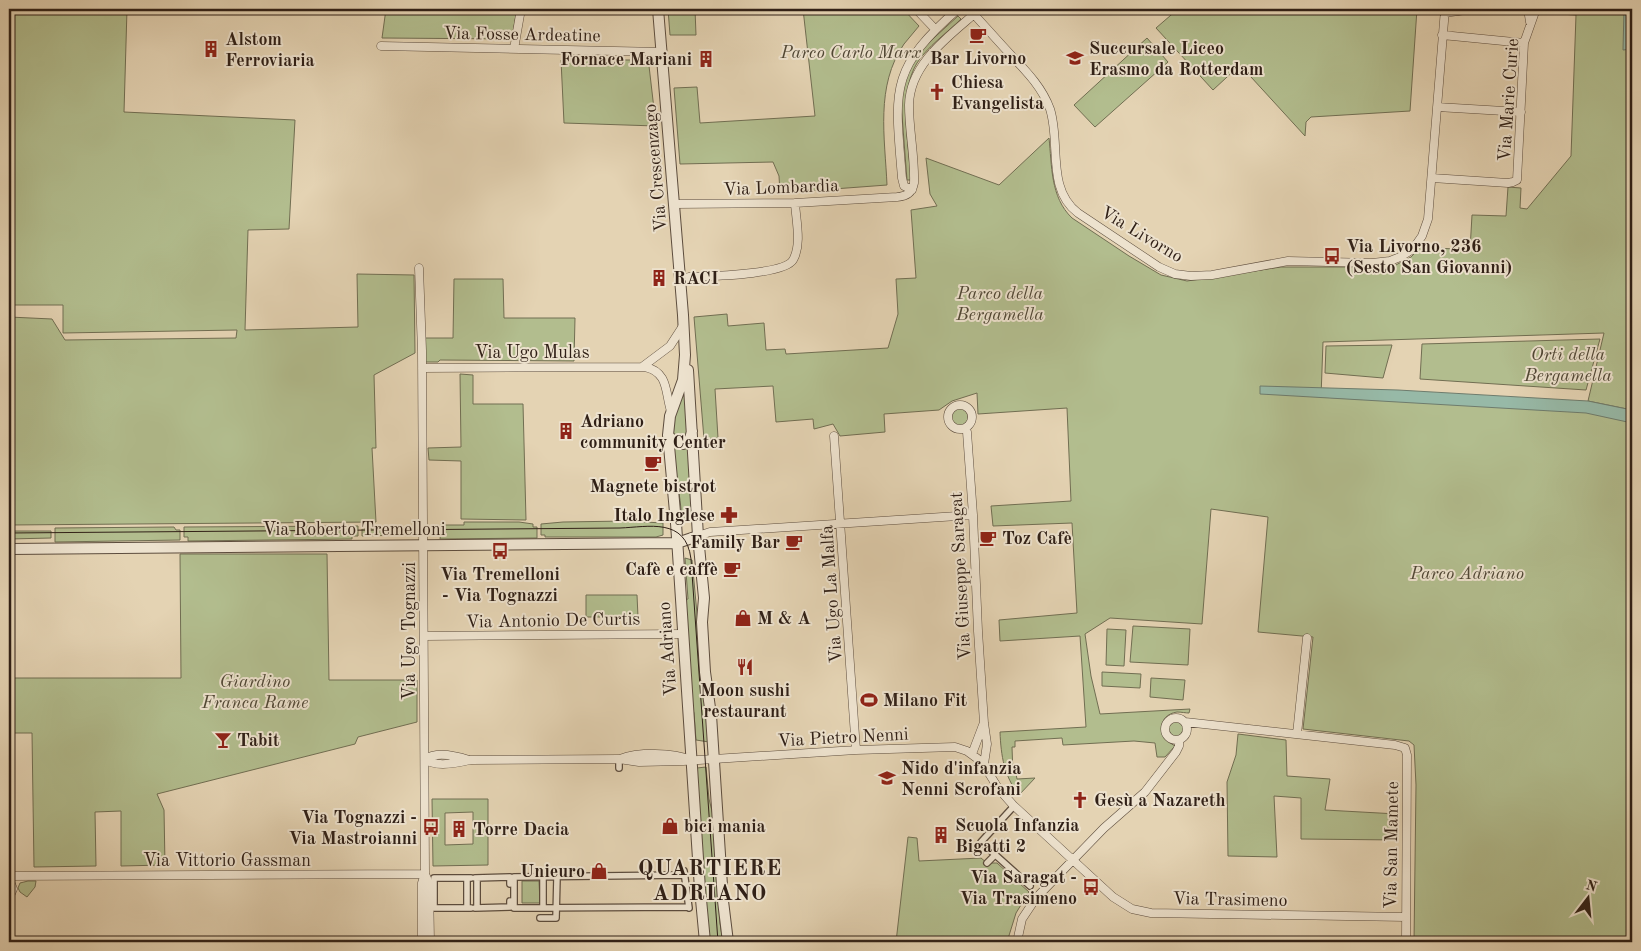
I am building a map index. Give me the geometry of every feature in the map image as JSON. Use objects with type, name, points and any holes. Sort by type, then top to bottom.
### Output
[{"type":"street","points":[[514,49],[521,9]]},
{"type":"street","name":"Via Crescenzago","points":[[658,9],[684,326]]},
{"type":"street","points":[[916,9],[935,29]]},
{"type":"street","points":[[958,9],[935,29],[910,60],[900,83],[897,113],[903,182],[901,197],[908,195],[912,190],[914,180],[909,106],[918,71],[928,58],[974,11]]},
{"type":"street","name":"Via Livorno","points":[[974,11],[1032,78],[1045,98],[1052,119],[1059,183],[1062,194],[1068,204],[1078,213],[1154,263],[1175,274],[1206,276],[1295,260],[1372,263],[1395,259],[1413,249],[1424,232],[1429,213],[1444,11],[1473,9]]},
{"type":"street","name":"Via Marie Curie","points":[[1528,9],[1530,24]]},
{"type":"street","name":"Via Marie Curie","points":[[1432,178],[1508,183],[1516,180],[1524,43],[1536,9]]},
{"type":"street","points":[[1442,36],[1524,43]]},
{"type":"street","name":"Via Fosse Ardeatine","points":[[381,46],[662,52]]},
{"type":"street","points":[[1437,106],[1521,112]]},
{"type":"street","points":[[903,182],[912,190]]},
{"type":"street","points":[[888,198],[898,191],[903,182]]},
{"type":"street","name":"Via Lombardia","points":[[674,204],[795,203],[901,197]]},
{"type":"street","points":[[689,277],[767,271],[788,266],[794,259],[797,249],[795,203]]},
{"type":"street","name":"Via Ugo Tognazzi","points":[[419,268],[422,368],[426,874],[429,882],[430,942]]},
{"type":"street","points":[[642,366],[670,346],[684,326]]},
{"type":"street","name":"Via Adriano","points":[[684,326],[685,355],[682,384],[671,411],[668,435],[705,942]]},
{"type":"street","name":"Via Adriano","points":[[685,355],[689,378],[698,536],[704,598],[702,622],[706,681],[710,696],[723,901],[728,942]]},
{"type":"street","points":[[642,366],[655,370],[664,380],[671,411]]},
{"type":"street","name":"Via Ugo Mulas","points":[[422,368],[642,366]]},
{"type":"street","name":"Via Giuseppe Saragat","points":[[965,428],[967,432],[973,515],[978,632],[987,748],[984,764]]},
{"type":"street","points":[[668,435],[676,443],[683,444],[690,439],[692,430]]},
{"type":"street","name":"Via Ugo La Malfa","points":[[834,436],[856,750]]},
{"type":"street","points":[[698,536],[710,532],[973,515]]},
{"type":"street","name":"Via Roberto Tremelloni","points":[[9,549],[677,542],[698,536]]},
{"type":"street","name":"Via Antonio De Curtis","points":[[424,636],[683,634]]},
{"type":"street","points":[[1185,722],[1297,734],[1308,638]]},
{"type":"street","points":[[1188,730],[1185,722],[1180,718],[1170,719],[1166,724],[1166,732],[1174,740],[1179,740],[1185,736],[1188,730],[1205,725]]},
{"type":"street","name":"Via Giuseppe Saragat","points":[[972,754],[984,723]]},
{"type":"street","name":"Via San Mamete","points":[[1297,734],[1395,745],[1405,748],[1407,755],[1406,942]]},
{"type":"street","points":[[1017,942],[1020,925],[1028,909],[1041,892],[1107,826],[1145,792],[1176,752],[1179,740]]},
{"type":"street","name":"Via Pietro Nenni","points":[[425,759],[428,762],[436,763],[470,760],[619,759],[639,754],[681,755],[691,760],[946,746],[958,748],[972,754]]},
{"type":"street","points":[[972,754],[984,764],[996,786],[1013,805],[1073,860]]},
{"type":"street","points":[[619,759],[619,768]]},
{"type":"street","points":[[1013,805],[981,842],[1030,886]]},
{"type":"street","points":[[987,863],[996,855]]},
{"type":"street","name":"Via Trasimeno","points":[[1073,860],[1119,902],[1129,908],[1143,912],[1406,917]]},
{"type":"street","points":[[685,873],[688,909],[514,908],[514,877],[557,877],[685,873]]},
{"type":"street","name":"Via Ugo Tognazzi","points":[[422,942],[422,882],[426,874]]},
{"type":"street","name":"Via Vittorio Gassman","points":[[9,898],[13,892],[10,880],[17,881],[28,876],[426,874]]},
{"type":"street","points":[[510,877],[510,907],[434,908],[434,878],[472,878],[510,877]]},
{"type":"street","points":[[543,877],[543,908]]},
{"type":"street","points":[[540,918],[556,918],[557,877]]},
{"type":"street","points":[[472,878],[473,908]]},
{"type":"street","points":[[472,878],[473,908]]},
{"type":"green space","points":[[9,9],[127,9],[124,112],[295,120],[289,229],[248,230],[245,330],[358,327],[357,274],[414,275],[415,353],[374,375],[376,448],[372,448],[376,522],[9,525],[9,317],[52,319],[65,340],[236,338],[237,330],[63,333],[63,305],[9,305]]},
{"type":"green space","points":[[386,9],[517,9],[512,39],[382,38]]},
{"type":"green space","points":[[668,9],[695,9],[696,35],[670,35]]},
{"type":"green space","name":"Parco Carlo Marx","points":[[803,9],[903,9],[919,26],[904,44],[895,60],[885,95],[884,131],[887,185],[780,193],[779,176],[773,162],[680,164],[674,88],[697,87],[700,123],[815,116]]},
{"type":"green space","points":[[1178,9],[1417,9],[1410,111],[1311,117],[1306,122],[1305,136],[1240,65],[1213,90],[1156,28]]},
{"type":"green space","name":"Parco Adriano","points":[[1543,9],[1632,9],[1632,410],[1588,401],[1604,333],[1323,342],[1321,397],[1592,411],[1632,417],[1632,942],[1414,942],[1416,785],[1414,745],[1409,741],[1303,729],[1313,637],[1258,632],[1268,517],[1211,509],[1202,624],[1110,618],[1085,634],[1091,676],[1100,714],[1190,709],[1189,713],[1177,712],[1170,714],[1163,722],[1162,727],[1165,737],[1175,746],[1165,757],[1157,757],[1155,743],[1134,741],[1063,745],[1062,738],[1015,741],[1015,747],[1012,747],[1013,774],[1016,774],[1017,779],[1035,778],[1019,795],[1010,781],[1004,765],[1000,732],[1086,727],[1080,636],[1000,641],[999,620],[1077,613],[1072,523],[993,526],[991,506],[1071,501],[1067,408],[978,414],[977,393],[952,401],[939,410],[884,414],[885,432],[840,436],[833,424],[814,429],[813,419],[776,422],[773,386],[715,389],[718,438],[704,439],[694,317],[727,314],[728,326],[764,323],[766,350],[785,349],[786,354],[888,348],[898,314],[896,279],[916,278],[911,210],[937,206],[930,194],[926,158],[999,185],[1049,138],[1053,180],[1065,210],[1072,218],[1161,275],[1187,281],[1281,267],[1392,267],[1411,257],[1421,247],[1470,250],[1472,215],[1506,216],[1508,187],[1521,188],[1520,208],[1527,209],[1571,156],[1576,15],[1542,13]]},
{"type":"green space","points":[[958,16],[961,19],[927,51],[917,63],[911,75],[906,104],[906,120],[911,180],[907,180],[901,102],[903,85],[907,73],[924,47]]},
{"type":"green space","points":[[1147,38],[1168,62],[1095,127],[1074,105]]},
{"type":"green space","points":[[561,60],[638,60],[649,66],[656,126],[564,123]]},
{"type":"green space","points":[[454,279],[503,279],[504,318],[575,318],[574,361],[440,360],[438,362],[425,362],[421,338],[453,338]]},
{"type":"green space","name":"Orti della Bergamella","points":[[1600,339],[1586,390],[1420,379],[1422,344]]},
{"type":"green space","points":[[1392,345],[1383,378],[1325,373],[1326,346]]},
{"type":"green space","points":[[460,374],[473,375],[473,404],[523,404],[526,520],[461,519],[461,461],[429,460],[428,448],[461,447]]},
{"type":"green space","points":[[686,387],[689,434],[683,439],[678,439],[672,433],[674,412]]},
{"type":"green space","points":[[959,408],[965,411],[968,417],[965,423],[959,426],[953,423],[950,417],[953,411]]},
{"type":"green space","points":[[690,446],[694,517],[682,518],[673,447],[682,449]]},
{"type":"green space","points":[[626,521],[663,523],[663,535],[656,537],[545,537],[545,535],[541,535],[541,524]]},
{"type":"green space","points":[[464,522],[519,522],[533,524],[533,527],[537,527],[537,538],[440,539],[443,528],[440,528],[440,525],[464,525]]},
{"type":"green space","points":[[358,526],[358,536],[352,536],[352,539],[188,541],[188,537],[184,537],[184,527]]},
{"type":"green space","points":[[174,527],[176,530],[180,530],[180,540],[55,542],[55,528]]},
{"type":"green space","points":[[406,528],[404,535],[362,536],[362,529]]},
{"type":"green space","points":[[9,531],[51,531],[51,538],[9,539]]},
{"type":"green space","name":"Giardino Franca Rame","points":[[180,554],[327,554],[329,680],[417,680],[417,722],[358,737],[355,744],[157,794],[164,810],[165,865],[121,866],[121,811],[95,812],[96,866],[34,867],[32,733],[9,733],[9,678],[181,678]]},
{"type":"green space","points":[[685,558],[692,560],[709,742],[696,740],[694,713],[691,703],[684,600],[688,599]]},
{"type":"green space","points":[[586,595],[637,595],[638,617],[586,617]]},
{"type":"green space","points":[[1133,626],[1190,629],[1188,665],[1130,662]]},
{"type":"green space","points":[[1107,629],[1126,630],[1124,666],[1106,665]]},
{"type":"green space","points":[[1102,672],[1141,674],[1140,688],[1102,686]]},
{"type":"green space","points":[[1151,678],[1185,680],[1183,700],[1150,697]]},
{"type":"green space","points":[[1176,719],[1182,722],[1185,728],[1182,734],[1176,737],[1170,734],[1167,728],[1170,722]]},
{"type":"green space","points":[[1238,734],[1286,740],[1287,776],[1330,779],[1325,810],[1397,814],[1398,840],[1301,839],[1301,798],[1274,796],[1277,857],[1228,856],[1227,782],[1236,755]]},
{"type":"green space","points":[[706,767],[709,799],[713,815],[723,942],[709,942],[706,924],[697,768]]},
{"type":"green space","points":[[432,799],[488,799],[488,865],[433,866]],"holes":[[[473,812],[473,844],[445,845],[445,813]]]},
{"type":"green space","points":[[908,837],[917,838],[919,861],[981,858],[987,863],[997,863],[1029,892],[1016,913],[1007,942],[896,942]]},
{"type":"green space","points":[[36,881],[35,887],[27,897],[18,888],[20,883]]},
{"type":"green space","points":[[522,881],[539,881],[540,903],[522,903]]},
{"type":"shaded area","points":[[1624,9],[1632,9],[1632,49],[1623,50]]},
{"type":"shaded area","points":[[1260,386],[1398,390],[1588,401],[1632,410],[1632,423],[1586,413],[1260,394]]},
{"type":"tram line","points":[[9,533],[620,528],[653,526],[674,530],[682,536],[688,546],[691,559],[718,942]]},
{"type":"place","name":"Bar Livorno","points":[[978,35]]},
{"type":"place","name":"Alstom Ferroviaria","points":[[211,49]]},
{"type":"place","name":"Succursale Liceo Erasmo da Rotterdam","points":[[1075,58]]},
{"type":"place","name":"Fornace Mariani","points":[[706,59]]},
{"type":"place","name":"Chiesa Evangelista","points":[[937,92]]},
{"type":"place","name":"Via Livorno, 236 (Sesto San Giovanni)","points":[[1332,256]]},
{"type":"place","name":"RACI","points":[[659,278]]},
{"type":"place","name":"Adriano community Center","points":[[566,431]]},
{"type":"place","name":"Magnete bistrot","points":[[653,463]]},
{"type":"place","name":"Italo Inglese","points":[[729,515]]},
{"type":"place","name":"Toz Cafè","points":[[988,538]]},
{"type":"place","name":"Family Bar","points":[[794,542]]},
{"type":"place","name":"Via Tremelloni - Via Tognazzi","points":[[500,551]]},
{"type":"place","name":"Cafè e caffè","points":[[732,569]]},
{"type":"place","name":"M & A","points":[[743,618]]},
{"type":"place","name":"Moon sushi restaurant","points":[[745,667]]},
{"type":"place","name":"Milano Fit","points":[[869,700]]},
{"type":"place","name":"Tabit","points":[[223,740]]},
{"type":"place","name":"Nido d'infanzia Nenni Scrofani","points":[[887,778]]},
{"type":"place","name":"Gesù a Nazareth","points":[[1080,800]]},
{"type":"place","name":"bici mania","points":[[670,826]]},
{"type":"place","name":"Via Tognazzi - Via Mastroianni","points":[[431,827]]},
{"type":"place","name":"Torre Dacia","points":[[459,829]]},
{"type":"place","name":"Scuola Infanzia Bigatti 2","points":[[941,835]]},
{"type":"place","name":"Unieuro","points":[[599,871]]},
{"type":"place","name":"Via Saragat - Via Trasimeno","points":[[1091,887]]},
{"type":"district","name":"QUARTIERE ADRIANO","points":[[710,880]]},
{"type":"park label","name":"Parco della Bergamella","points":[[1000,303]]}]
